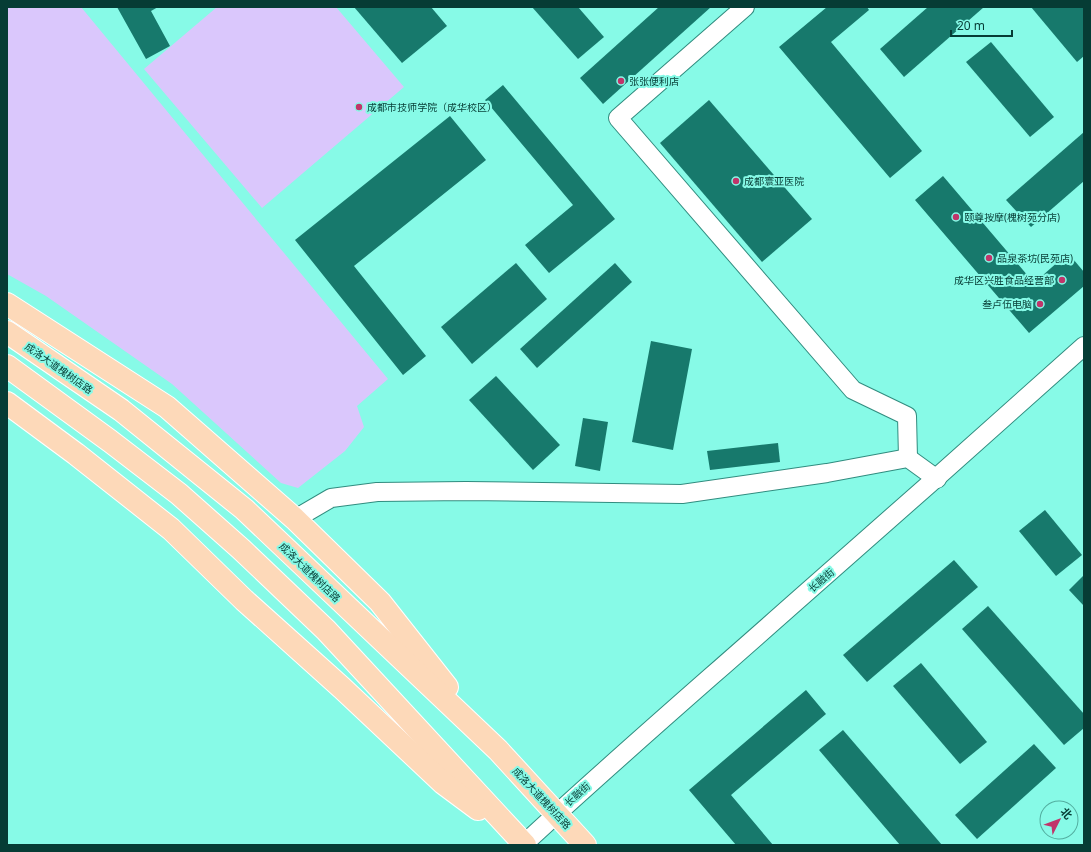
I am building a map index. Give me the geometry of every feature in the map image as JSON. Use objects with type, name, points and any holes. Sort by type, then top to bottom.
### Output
[{"type":"main road","points":[[7,304],[167,407],[295,519],[380,602],[498,750]]},
{"type":"main road","name":"成洛大道槐树店路","points":[[7,332],[121,410],[244,508],[498,750],[585,845]]},
{"type":"main road","points":[[7,366],[110,441],[179,494],[241,549],[326,630],[524,845]]},
{"type":"main road","points":[[7,404],[76,454],[170,529],[244,600],[342,688],[443,783],[524,845]]},
{"type":"street","points":[[746,7],[618,118],[853,390],[907,416],[908,458]]},
{"type":"street","name":"长融街","points":[[524,845],[556,814],[937,479],[1084,346]]},
{"type":"street","points":[[295,519],[331,498],[378,492],[466,491],[682,494],[827,473],[908,458],[937,479]]},
{"type":"shaded area","points":[[7,7],[81,7],[388,379],[357,406],[364,427],[345,451],[298,488],[281,483],[172,384],[46,296],[7,274]]},
{"type":"shaded area","points":[[217,7],[336,7],[404,87],[262,208],[144,69]]},
{"type":"building","points":[[117,7],[158,7],[151,11],[170,46],[146,59]]},
{"type":"building","points":[[354,7],[431,7],[447,26],[402,63]]},
{"type":"building","points":[[532,7],[578,7],[604,37],[578,59]]},
{"type":"building","points":[[659,7],[711,7],[603,104],[580,78]]},
{"type":"building","points":[[827,7],[867,7],[869,10],[831,42],[922,151],[890,178],[779,47]]},
{"type":"building","points":[[928,7],[984,7],[904,77],[880,49]]},
{"type":"building","points":[[1031,7],[1084,7],[1084,56],[1077,62]]},
{"type":"building","points":[[991,42],[1054,117],[1030,137],[966,62]]},
{"type":"building","points":[[503,85],[615,219],[549,273],[525,245],[573,205],[485,100]]},
{"type":"building","name":"成都寰亚医院","points":[[709,100],[812,219],[762,262],[660,143]]},
{"type":"building","points":[[450,116],[486,160],[354,266],[426,356],[403,375],[295,240]]},
{"type":"building","points":[[1084,132],[1084,181],[1031,227],[1006,200]]},
{"type":"building","points":[[943,176],[1034,283],[1068,253],[1084,272],[1084,286],[1029,333],[915,200]]},
{"type":"building","points":[[516,263],[547,299],[472,364],[441,327]]},
{"type":"building","points":[[615,263],[632,282],[537,368],[520,349]]},
{"type":"building","points":[[651,341],[692,349],[673,450],[632,442]]},
{"type":"building","points":[[496,376],[560,445],[533,470],[469,400]]},
{"type":"building","points":[[583,418],[608,422],[600,471],[575,466]]},
{"type":"building","points":[[778,443],[780,462],[710,470],[707,451]]},
{"type":"building","points":[[1045,510],[1082,555],[1056,576],[1019,531]]},
{"type":"building","points":[[954,560],[978,587],[867,682],[843,655]]},
{"type":"building","points":[[1084,575],[1084,606],[1069,590]]},
{"type":"building","points":[[988,606],[1084,714],[1084,728],[1064,745],[962,629]]},
{"type":"building","points":[[921,663],[987,742],[960,764],[893,686]]},
{"type":"building","points":[[806,690],[826,714],[731,795],[773,845],[736,845],[689,790]]},
{"type":"building","points":[[843,730],[942,845],[900,845],[819,750]]},
{"type":"building","points":[[1034,744],[1056,768],[977,839],[955,815]]},
{"type":"place","name":"张张便利店","points":[[621,81]]},
{"type":"place","name":"成都市技师学院（成华校区）","points":[[359,107]]},
{"type":"place","name":"成都寰亚医院","points":[[736,181]]},
{"type":"place","name":"颐尊按摩(槐树苑分店)","points":[[956,217]]},
{"type":"place","name":"品泉茶坊(民苑店)","points":[[989,258]]},
{"type":"place","name":"成华区兴胜食品经营部","points":[[1062,280]]},
{"type":"place","name":"叁卢伍电脑","points":[[1040,304]]}]
